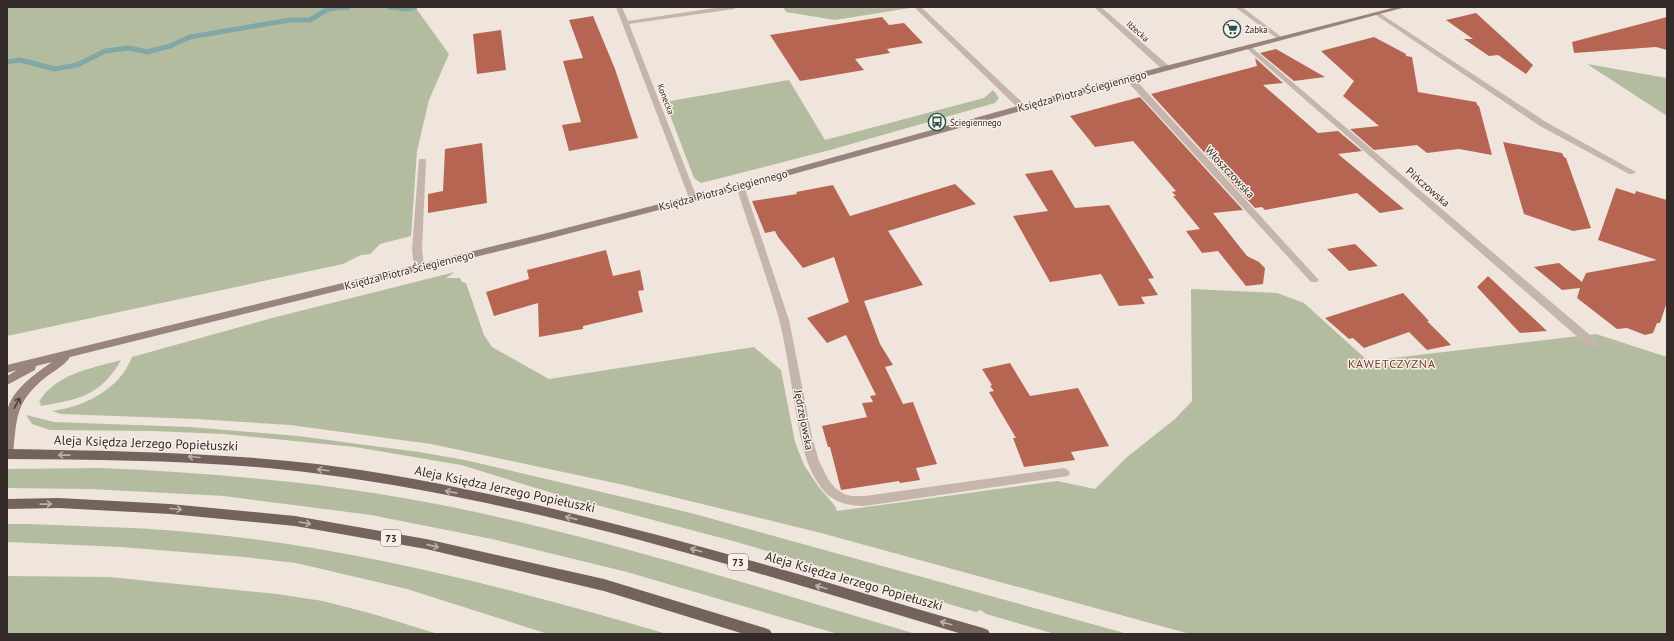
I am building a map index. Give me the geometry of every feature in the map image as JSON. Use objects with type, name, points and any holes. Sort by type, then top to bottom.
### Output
[{"type":"main road","name":"Aleja Księdza Jerzego Popiełuszki","points":[[7,454],[184,457],[274,464],[361,475],[490,499],[649,537],[983,634]]},
{"type":"main road","name":"73","points":[[7,504],[59,504],[170,509],[295,521],[426,544],[604,585],[764,634]]},
{"type":"street","name":"Konecka","points":[[619,7],[694,198]]},
{"type":"street","points":[[625,23],[734,7]]},
{"type":"street","points":[[917,7],[1022,108]]},
{"type":"street","name":"Iłżecka","points":[[1097,7],[1166,68]]},
{"type":"street","points":[[1238,7],[1281,39]]},
{"type":"street","name":"Księdza Piotra Ściegiennego","points":[[7,369],[419,268],[694,198],[1166,68],[1378,14],[1392,8],[1403,7]]},
{"type":"street","points":[[1378,14],[1543,124],[1632,172]]},
{"type":"street","name":"Pińczowska","points":[[1248,47],[1594,344]]},
{"type":"street","name":"Włoszczowska","points":[[1129,78],[1314,280]]},
{"type":"street","points":[[419,268],[417,249],[422,161]]},
{"type":"street","name":"Jędrzejowska","points":[[740,186],[784,320],[806,437],[811,456],[818,473],[834,494],[842,500],[852,502],[865,501],[1064,473]]},
{"type":"street","points":[[7,454],[13,412],[16,402],[30,385],[70,354]]},
{"type":"street","name":"Księdza Piotra Ściegiennego","points":[[7,380],[41,361]]},
{"type":"green space","points":[[7,7],[415,7],[449,54],[429,100],[417,151],[411,236],[380,244],[370,254],[361,255],[343,264],[7,336]]},
{"type":"green space","points":[[783,7],[910,8],[835,20],[786,12]]},
{"type":"green space","points":[[1587,64],[1667,78],[1667,116]]},
{"type":"green space","points":[[789,80],[825,140],[984,98],[993,90],[999,98],[995,103],[830,150],[701,183],[694,178],[665,102]]},
{"type":"green space","points":[[455,272],[446,278],[460,278],[462,282],[466,283],[484,335],[492,347],[549,379],[754,347],[781,370],[795,442],[804,465],[818,486],[835,506],[837,511],[1057,481],[1095,489],[1126,458],[1175,419],[1192,401],[1191,289],[1277,293],[1304,303],[1368,361],[1596,334],[1667,357],[1667,634],[1190,634],[821,533],[624,485],[431,444],[290,425],[196,419],[61,414],[52,411],[64,409],[88,401],[100,394],[119,378],[132,357],[272,318]]},
{"type":"green space","points":[[121,360],[105,382],[96,389],[77,398],[40,406],[41,403],[39,402],[46,392],[64,379],[87,369]]},
{"type":"green space","points":[[26,415],[54,422],[190,427],[298,436],[419,452],[465,460],[691,513],[1128,634],[1055,634],[986,614],[981,610],[976,612],[733,541],[562,496],[461,465],[355,447],[224,434],[152,431],[50,430],[32,424]]},
{"type":"green space","points":[[101,468],[275,480],[361,491],[447,506],[624,548],[916,634],[838,634],[627,572],[492,539],[371,515],[224,496],[90,489],[7,488],[7,469]]},
{"type":"green space","points":[[7,524],[165,530],[267,541],[325,550],[383,561],[497,587],[667,634],[548,634],[407,589],[296,563],[244,557],[121,547],[7,542]]},
{"type":"green space","points":[[7,576],[109,577],[277,594],[323,601],[373,614],[438,634],[7,634]]},
{"type":"building","points":[[1476,13],[1533,65],[1526,74],[1498,55],[1489,56],[1464,39],[1473,39],[1446,20]]},
{"type":"building","points":[[593,16],[615,69],[638,138],[569,151],[562,125],[581,122],[563,61],[583,58],[569,20]]},
{"type":"building","points":[[882,17],[889,25],[904,23],[923,43],[887,49],[890,53],[855,59],[864,70],[800,81],[770,35]]},
{"type":"building","points":[[1667,17],[1667,50],[1656,47],[1574,53],[1572,42]]},
{"type":"building","points":[[501,30],[506,70],[477,74],[473,34]]},
{"type":"building","points":[[1374,37],[1406,54],[1406,56],[1412,57],[1418,92],[1476,102],[1479,106],[1492,155],[1459,149],[1427,153],[1417,145],[1374,150],[1350,129],[1379,126],[1343,96],[1354,81],[1321,51]]},
{"type":"building","points":[[1276,49],[1325,77],[1294,81],[1260,53]]},
{"type":"building","points":[[1255,58],[1283,83],[1263,85],[1318,133],[1338,131],[1362,151],[1338,154],[1404,209],[1380,213],[1357,193],[1265,210],[1262,207],[1255,208],[1151,94],[1257,66]]},
{"type":"building","points":[[1140,97],[1243,210],[1213,213],[1247,256],[1259,262],[1265,268],[1263,284],[1246,286],[1218,251],[1202,253],[1186,231],[1200,229],[1173,196],[1176,196],[1172,192],[1176,191],[1133,141],[1095,147],[1070,116]]},
{"type":"building","points":[[1503,142],[1562,153],[1566,158],[1591,228],[1573,231],[1524,214]]},
{"type":"building","points":[[482,143],[487,203],[428,213],[428,194],[443,191],[445,149]]},
{"type":"building","points":[[1052,170],[1075,208],[1109,205],[1154,278],[1148,279],[1158,295],[1141,297],[1145,304],[1119,306],[1101,274],[1050,282],[1013,216],[1048,211],[1025,174]]},
{"type":"building","points":[[955,184],[976,204],[888,231],[923,285],[864,301],[880,344],[893,365],[885,367],[903,404],[913,402],[937,464],[916,468],[920,480],[900,483],[899,481],[841,490],[830,447],[828,447],[822,426],[867,417],[862,403],[873,402],[870,396],[876,395],[846,335],[827,343],[807,318],[849,302],[834,257],[803,268],[778,237],[775,231],[765,233],[752,201],[797,194],[796,192],[833,185],[850,216]]},
{"type":"building","points":[[1616,188],[1635,194],[1636,191],[1667,200],[1667,302],[1660,323],[1657,323],[1653,333],[1645,335],[1627,328],[1617,329],[1577,298],[1580,288],[1562,290],[1534,267],[1559,263],[1582,282],[1586,273],[1657,260],[1598,240]]},
{"type":"building","points":[[1355,244],[1378,266],[1349,271],[1327,249]]},
{"type":"building","points":[[606,250],[613,276],[640,270],[644,290],[638,291],[643,312],[583,326],[583,329],[539,337],[538,303],[494,316],[486,292],[529,279],[527,270]]},
{"type":"building","points":[[1488,276],[1547,331],[1520,333],[1477,287]]},
{"type":"building","points":[[1403,293],[1429,321],[1427,321],[1451,345],[1427,350],[1409,332],[1364,348],[1353,338],[1349,339],[1325,318]]},
{"type":"building","points":[[1010,363],[1030,396],[1078,388],[1109,446],[1071,452],[1075,460],[1024,467],[1013,438],[1016,438],[989,392],[994,391],[982,369]]},
{"type":"waterway","points":[[7,62],[20,60],[55,69],[77,65],[105,51],[129,48],[147,52],[170,46],[190,37],[290,20],[310,20],[328,9],[348,7]]},
{"type":"waterway","points":[[389,7],[407,9],[415,7]]},
{"type":"place","name":"Żabka","points":[[1232,29]]},
{"type":"place","name":"Ściegiennego","points":[[937,122]]},
{"type":"district","name":"KAWETCZYZNA","points":[[1392,363]]}]
